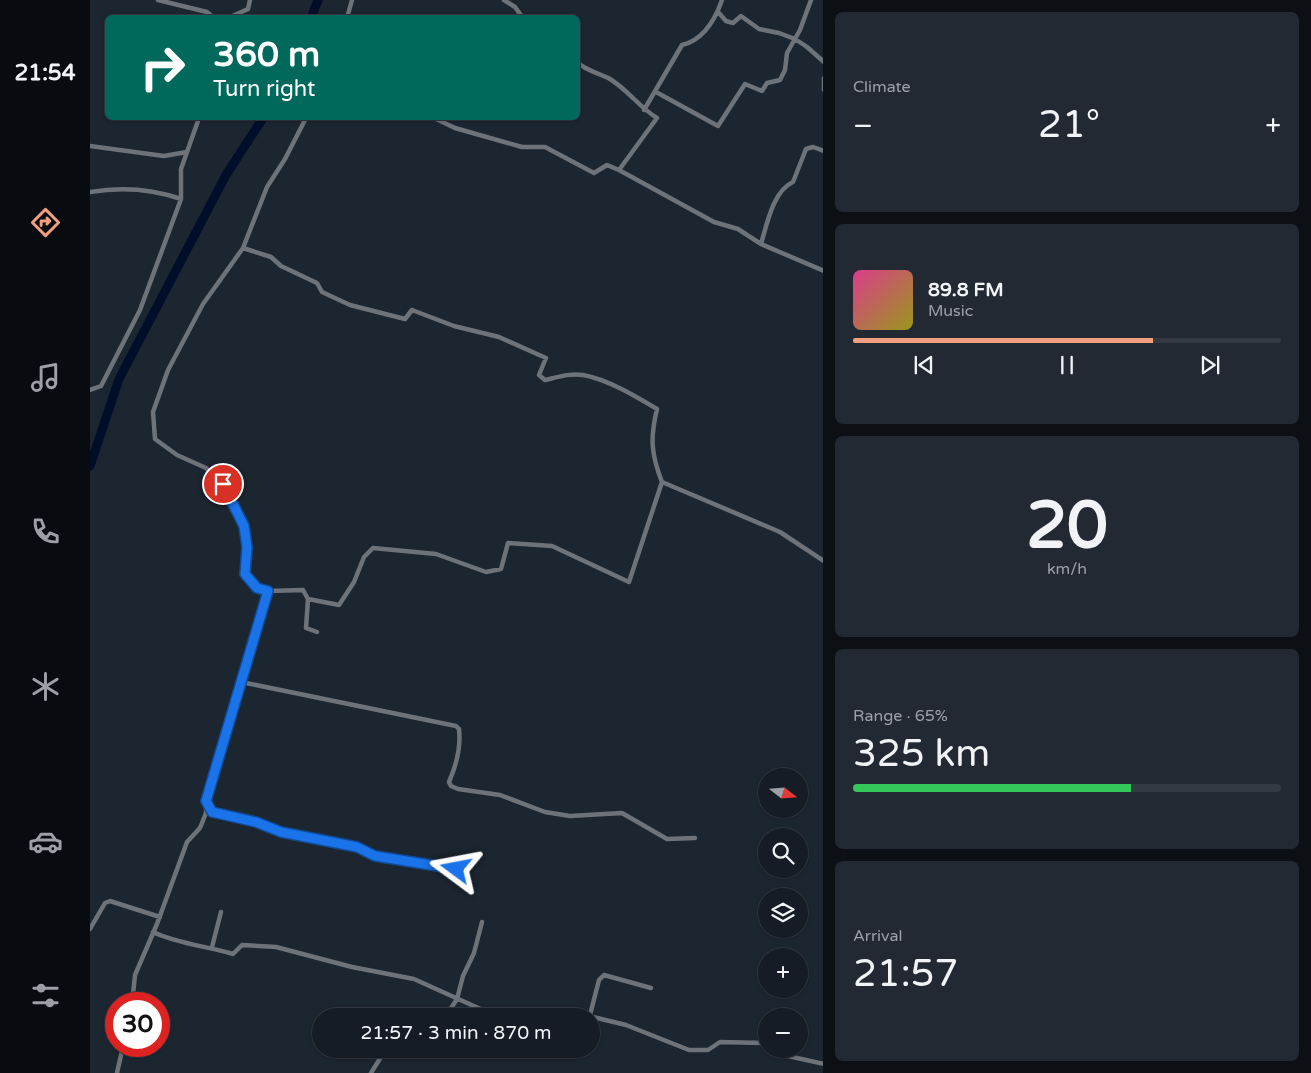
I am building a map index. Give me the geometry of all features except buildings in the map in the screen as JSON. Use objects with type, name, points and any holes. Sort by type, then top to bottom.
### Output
[{"type":"street","points":[[158,0],[207,12],[210,15]]},
{"type":"street","points":[[234,15],[248,8],[250,0]]},
{"type":"street","points":[[348,15],[352,0]]},
{"type":"street","points":[[504,0],[520,15]]},
{"type":"street","points":[[644,110],[682,45],[694,42],[718,12],[722,0]]},
{"type":"street","points":[[656,92],[718,126],[745,84],[762,91],[767,83],[780,80],[785,70],[787,53],[795,40],[812,0]]},
{"type":"street","points":[[718,12],[726,21],[733,23],[741,16],[759,29],[779,33],[795,40],[808,47],[823,61]]},
{"type":"street","points":[[580,64],[609,79],[627,92],[644,110],[657,118],[619,170]]},
{"type":"street","points":[[90,390],[101,386],[140,310],[181,199],[181,169],[198,120]]},
{"type":"street","points":[[305,120],[285,159],[267,187],[243,248],[203,304],[168,370],[152,412],[155,439],[176,455],[206,468],[223,484],[244,526],[247,547],[245,574],[257,588],[268,591],[303,590],[308,599],[306,628],[317,632]]},
{"type":"street","points":[[438,120],[455,128],[522,147],[545,147],[594,173],[607,165],[714,222],[738,230],[761,244],[823,271]]},
{"type":"street","points":[[90,146],[164,156],[187,152]]},
{"type":"street","points":[[761,244],[775,204],[784,186],[792,182],[806,149],[813,147],[823,151]]},
{"type":"street","points":[[90,192],[109,189],[159,191],[181,199]]},
{"type":"street","points":[[243,248],[271,257],[281,266],[317,283],[322,292],[350,305],[404,319],[412,310],[454,326],[499,337],[546,358],[539,375],[545,380],[564,375],[584,375],[633,395],[657,409],[651,433],[654,461],[662,482],[629,582],[552,546],[508,543],[501,569],[486,572],[436,554],[374,548],[364,556],[354,582],[339,605],[308,599]]},
{"type":"street","points":[[662,482],[780,532],[823,560]]},
{"type":"street","points":[[133,992],[135,975],[160,917],[187,842],[200,828],[206,813],[206,801],[268,591]]},
{"type":"street","points":[[241,682],[456,726],[459,729],[460,738],[454,769],[449,782],[458,789],[500,796],[545,812],[570,816],[622,812],[667,839],[695,838]]},
{"type":"street","points":[[206,801],[212,812],[256,822],[281,832],[340,842],[386,858],[456,869]]},
{"type":"street","points":[[90,930],[104,903],[110,901],[160,917]]},
{"type":"street","points":[[212,947],[221,912]]},
{"type":"street","points":[[451,1008],[457,999],[463,976],[474,953],[482,922]]},
{"type":"street","points":[[153,932],[168,939],[212,947],[233,954],[242,945],[276,947],[352,967],[414,979],[478,1008]]},
{"type":"street","points":[[592,1008],[599,980],[604,975],[651,988]]},
{"type":"street","points":[[600,1018],[626,1024],[689,1050],[708,1050],[720,1042],[758,1043]]},
{"type":"street","points":[[117,1073],[121,1057]]},
{"type":"street","points":[[371,1073],[380,1058]]},
{"type":"street","points":[[797,1058],[823,1064]]},
{"type":"waterway","points":[[312,15],[318,0]]},
{"type":"waterway","points":[[90,466],[119,379],[226,175],[262,120]]},
{"type":"route","points":[[223,484],[244,526],[247,547],[245,574],[249,582],[257,588],[268,591],[206,801],[212,812],[256,822],[281,832],[340,842],[357,847],[375,856],[456,869]]}]
